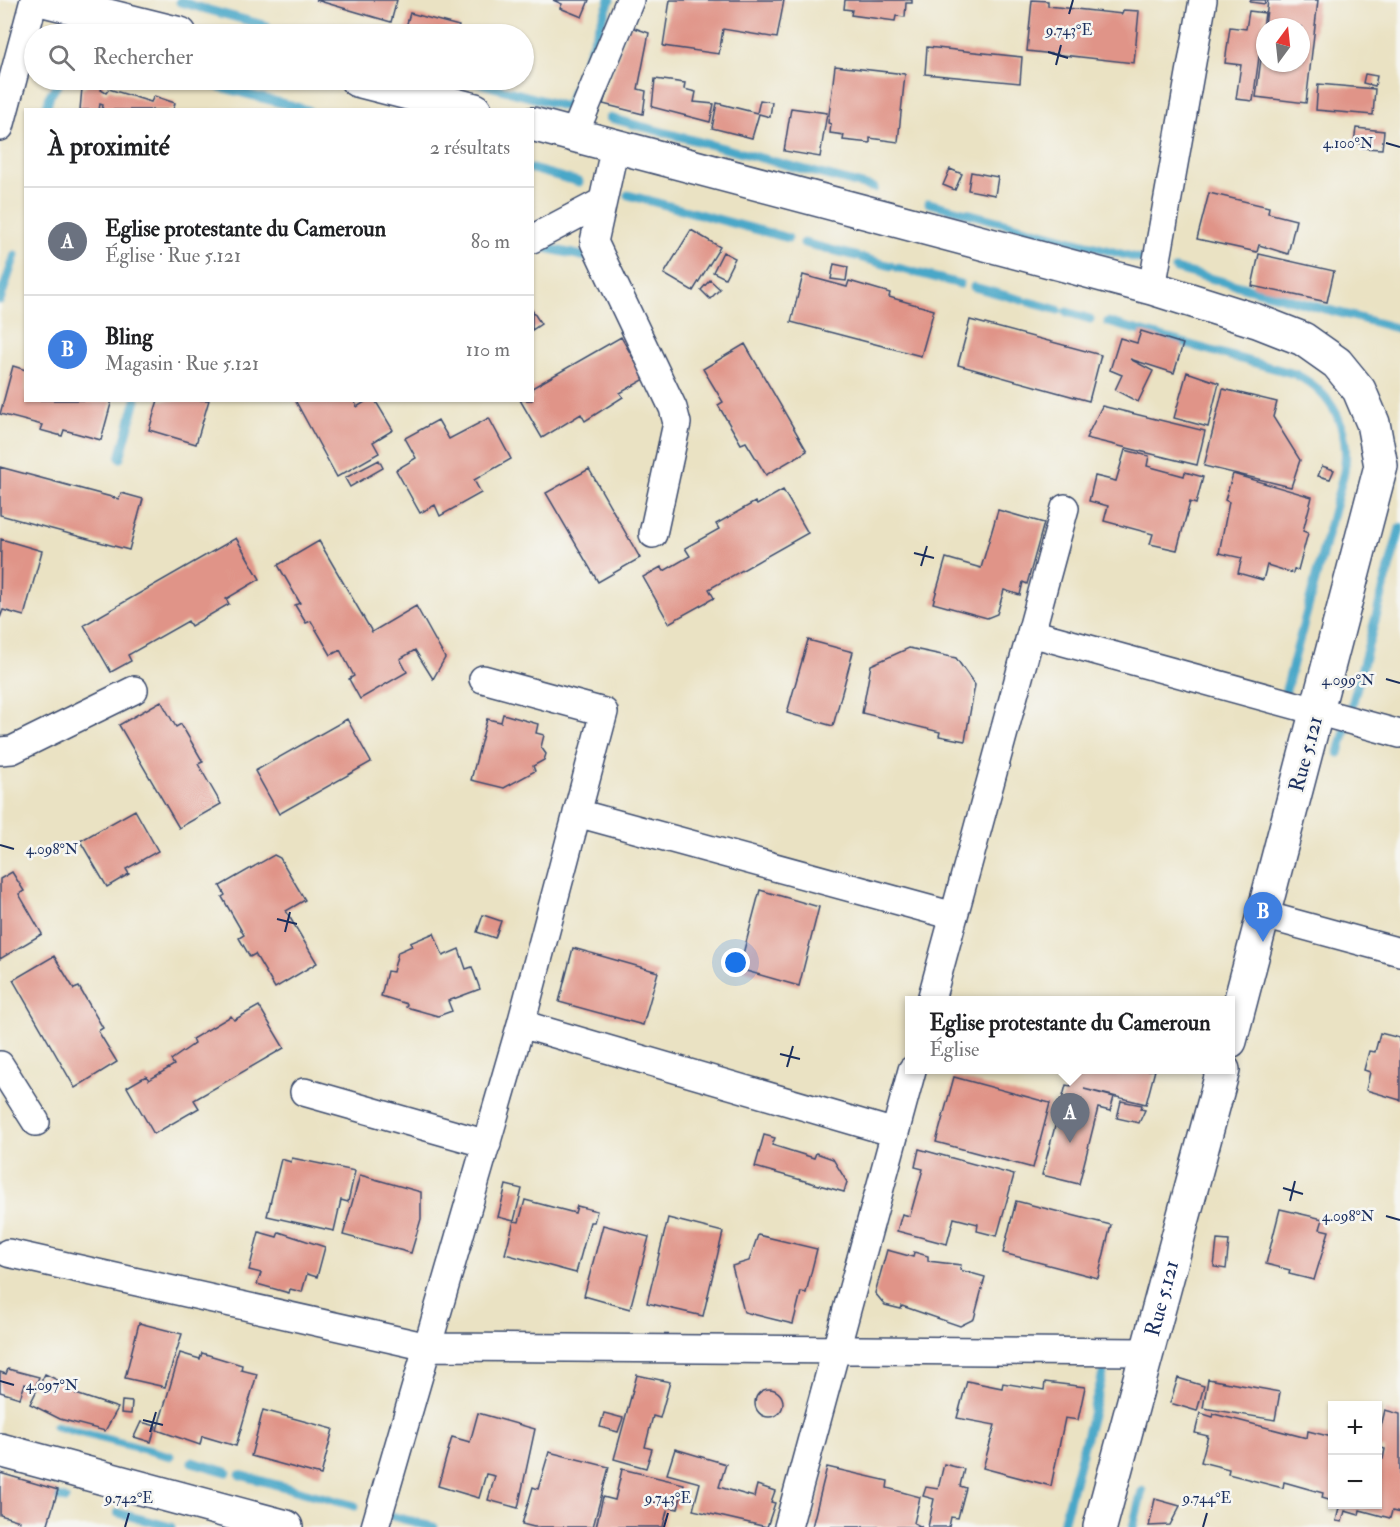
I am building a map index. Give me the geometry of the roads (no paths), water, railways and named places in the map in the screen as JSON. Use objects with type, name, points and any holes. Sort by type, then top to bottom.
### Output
[{"type":"street","points":[[28,24],[34,0]]},
{"type":"street","points":[[44,0],[140,24]]},
{"type":"street","points":[[574,135],[630,0]]},
{"type":"street","points":[[534,125],[1152,288],[1203,0]]},
{"type":"street","points":[[0,127],[24,37]]},
{"type":"street","points":[[396,90],[467,108]]},
{"type":"street","points":[[615,146],[600,203],[594,242],[674,408],[677,423],[653,534]]},
{"type":"street","points":[[534,238],[600,203]]},
{"type":"street","name":"Rue 5.121","points":[[1152,288],[1257,321],[1303,339],[1337,363],[1359,390],[1373,423],[1382,466],[1235,1022]]},
{"type":"street","points":[[932,996],[1065,508]]},
{"type":"street","points":[[1031,633],[1400,734]]},
{"type":"street","points":[[375,1527],[521,1024],[604,712],[483,679]]},
{"type":"street","points":[[0,751],[12,750],[134,690]]},
{"type":"street","points":[[577,813],[954,916]]},
{"type":"street","points":[[1264,915],[1400,952]]},
{"type":"street","points":[[521,1024],[895,1133]]},
{"type":"street","points":[[0,1065],[36,1122]]},
{"type":"street","points":[[788,1527],[911,1074]]},
{"type":"street","name":"Rue 5.121","points":[[1100,1527],[1222,1074]]},
{"type":"street","points":[[304,1092],[486,1144]]},
{"type":"street","points":[[8,1253],[428,1347],[1147,1352]]},
{"type":"street","points":[[0,1450],[286,1527]]},
{"type":"waterway","points":[[504,90],[567,107],[610,0]]},
{"type":"waterway","points":[[180,2],[260,24]]},
{"type":"waterway","points":[[47,108],[54,90]]},
{"type":"waterway","points":[[231,90],[300,108]]},
{"type":"waterway","points":[[610,118],[874,188]]},
{"type":"waterway","points":[[534,170],[579,182]]},
{"type":"waterway","points":[[628,195],[788,238]]},
{"type":"waterway","points":[[929,203],[1148,261]]},
{"type":"waterway","points":[[804,243],[856,256]]},
{"type":"waterway","points":[[546,248],[591,258],[594,262]]},
{"type":"waterway","points":[[0,300],[15,255]]},
{"type":"waterway","points":[[863,258],[891,266]]},
{"type":"waterway","points":[[898,268],[960,284]]},
{"type":"waterway","points":[[1176,269],[1400,329]]},
{"type":"waterway","points":[[974,287],[1022,300]]},
{"type":"waterway","points":[[1029,302],[1058,310]]},
{"type":"waterway","points":[[1067,312],[1090,319]]},
{"type":"waterway","points":[[1108,322],[1295,374],[1320,392],[1337,415],[1345,442],[1344,472],[1283,701]]},
{"type":"waterway","points":[[120,458],[135,402]]},
{"type":"waterway","points":[[1339,753],[1400,528]]},
{"type":"waterway","points":[[1062,1527],[1103,1374]]},
{"type":"waterway","points":[[56,1426],[170,1456]]},
{"type":"waterway","points":[[192,1462],[227,1472]]},
{"type":"waterway","points":[[240,1475],[355,1506]]},
{"type":"waterway","points":[[1133,1527],[1142,1491]]},
{"type":"waterway","points":[[46,1494],[65,1499]]},
{"type":"waterway","points":[[118,1513],[171,1527]]},
{"type":"waterway","points":[[380,1513],[434,1527]]},
{"type":"place","name":"Bling","points":[[1263,942]]},
{"type":"place","name":"Eglise protestante du Cameroun","points":[[1070,1143]]}]
